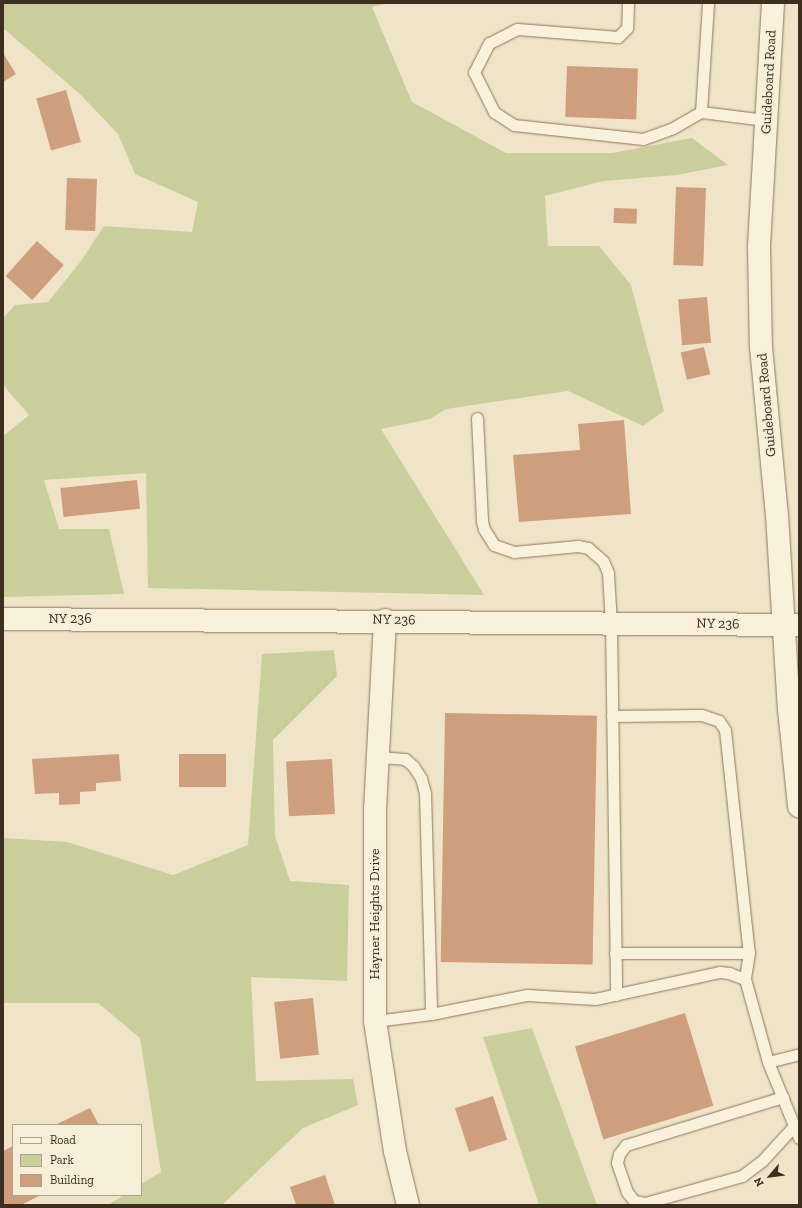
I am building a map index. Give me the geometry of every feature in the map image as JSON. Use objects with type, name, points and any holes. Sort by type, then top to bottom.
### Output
[{"type":"street","name":"Guideboard Road","points":[[773,3],[759,247],[761,347],[792,625],[789,709],[799,806]]},
{"type":"street","name":"NY 236","points":[[3,619],[385,620],[792,625]]},
{"type":"street","name":"Hayner Heights Drive","points":[[385,620],[375,809],[375,1021],[395,1151],[408,1205]]},
{"type":"lane","points":[[628,3],[627,28],[618,37],[517,28],[489,43],[474,72],[494,112],[514,124],[643,138],[673,128],[701,112],[766,120]]},
{"type":"lane","points":[[701,112],[708,3]]},
{"type":"lane","points":[[477,418],[484,529],[494,545],[505,551],[578,546],[588,548],[603,561],[608,573],[611,623],[616,995]]},
{"type":"lane","points":[[612,716],[702,715],[719,721],[725,730],[750,953],[745,979],[768,1062],[799,1138]]},
{"type":"lane","points":[[378,757],[405,759],[413,766],[421,778],[425,793],[431,1014]]},
{"type":"lane","points":[[615,953],[750,953]]},
{"type":"lane","points":[[375,1021],[431,1014],[527,994],[595,999],[720,972],[745,979]]},
{"type":"lane","points":[[768,1062],[799,1054]]},
{"type":"lane","points":[[783,1097],[626,1146],[619,1154],[617,1163],[628,1192],[634,1201],[645,1202],[742,1176],[762,1161],[794,1126]]},
{"type":"green space","points":[[3,3],[388,3],[372,7],[412,102],[506,153],[612,153],[692,138],[728,165],[677,175],[603,181],[545,196],[548,246],[599,246],[631,285],[664,411],[643,426],[568,391],[446,409],[430,419],[381,429],[484,595],[148,588],[146,473],[44,480],[59,529],[109,529],[124,594],[3,597],[3,436],[29,415],[3,385],[3,318],[15,305],[48,302],[81,261],[104,226],[192,232],[198,202],[135,174],[118,134],[80,94],[3,28]]},
{"type":"green space","points":[[334,650],[337,676],[273,740],[275,836],[290,881],[349,885],[347,981],[251,977],[256,1081],[353,1079],[358,1105],[303,1128],[222,1205],[108,1205],[122,1196],[142,1196],[142,1183],[161,1172],[140,1038],[98,1003],[3,1003],[3,838],[67,842],[173,875],[248,845],[262,654]]},
{"type":"green space","points":[[532,1028],[597,1205],[539,1205],[483,1037]]},
{"type":"building","points":[[3,53],[16,74],[3,82]]},
{"type":"building","points":[[567,66],[638,68],[636,119],[565,117]]},
{"type":"building","points":[[66,90],[81,142],[51,150],[36,99]]},
{"type":"building","points":[[67,178],[97,179],[95,231],[65,230]]},
{"type":"building","points":[[676,187],[706,188],[703,266],[673,265]]},
{"type":"building","points":[[614,208],[637,209],[636,224],[613,223]]},
{"type":"building","points":[[37,241],[64,265],[32,300],[6,276]]},
{"type":"building","points":[[707,297],[711,343],[682,345],[678,300]]},
{"type":"building","points":[[704,347],[710,374],[687,380],[681,352]]},
{"type":"building","points":[[624,420],[631,514],[519,522],[513,455],[580,450],[578,424]]},
{"type":"building","points":[[137,480],[140,509],[63,517],[60,488]]},
{"type":"building","points":[[445,713],[597,716],[593,965],[441,962]]},
{"type":"building","points":[[119,754],[121,781],[96,783],[96,791],[80,792],[80,804],[59,805],[59,793],[35,794],[32,759]]},
{"type":"building","points":[[179,754],[226,754],[226,787],[179,787]]},
{"type":"building","points":[[332,759],[335,814],[289,816],[286,761]]},
{"type":"building","points":[[313,998],[319,1055],[280,1059],[274,1002]]},
{"type":"building","points":[[685,1013],[713,1106],[603,1139],[575,1047]]},
{"type":"building","points":[[493,1096],[507,1140],[469,1152],[455,1108]]},
{"type":"building","points":[[90,1108],[98,1124],[57,1124]]},
{"type":"building","points":[[12,1146],[12,1196],[39,1196],[21,1205],[3,1205],[3,1151]]},
{"type":"building","points":[[325,1175],[335,1205],[296,1205],[290,1187]]}]
